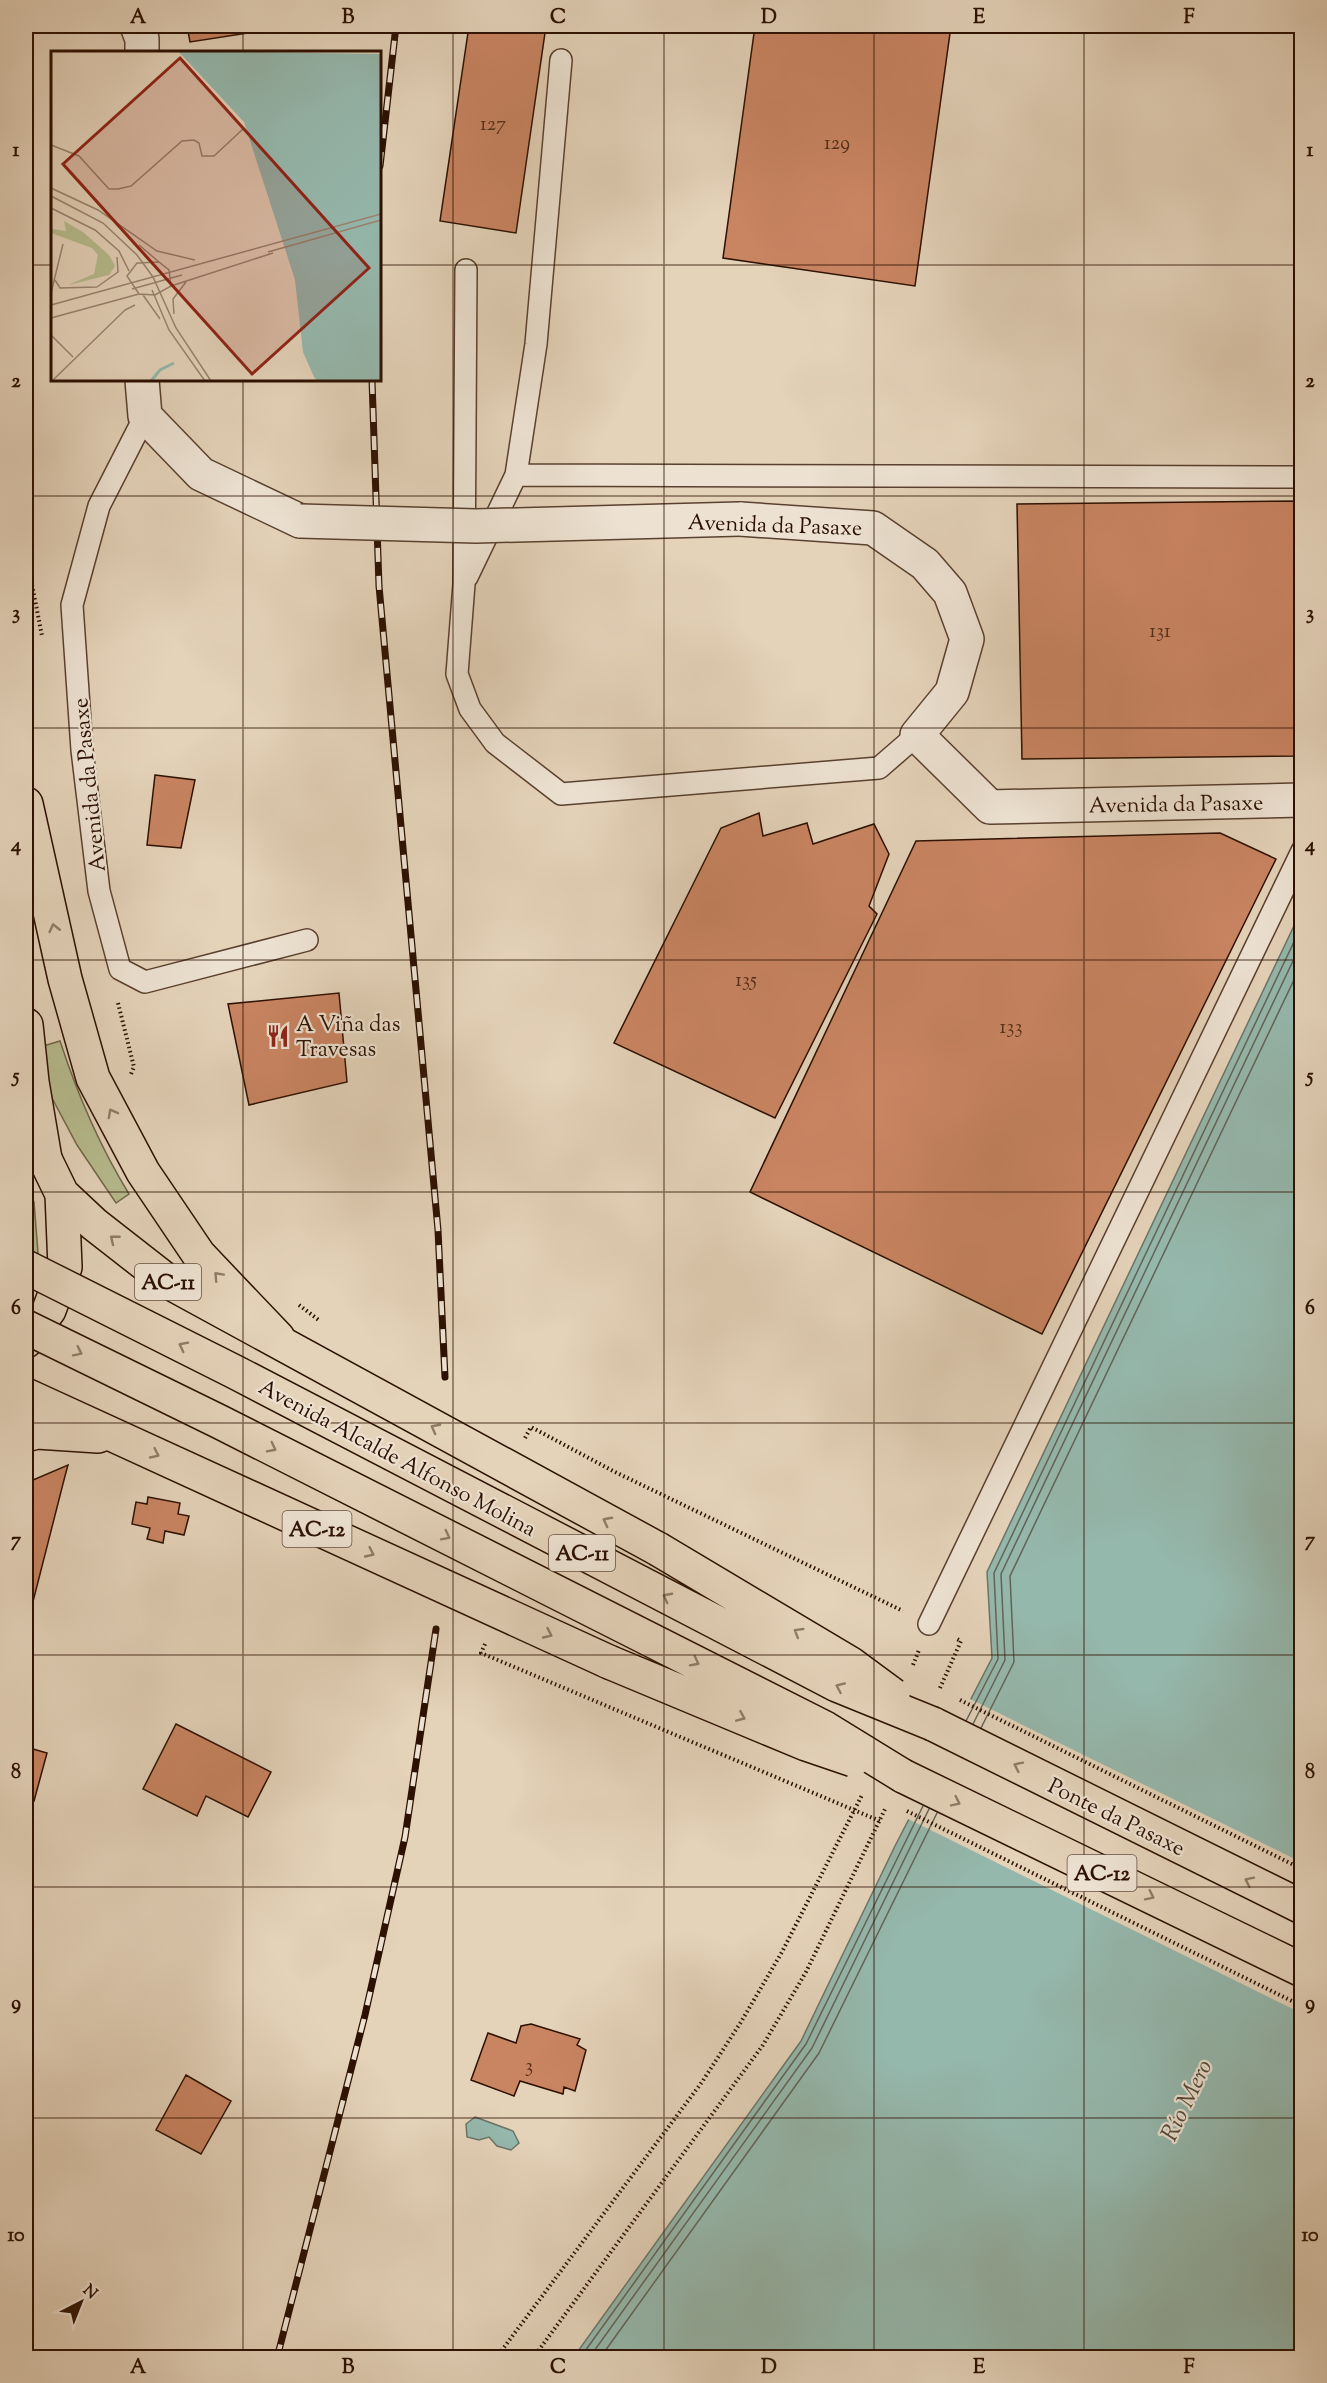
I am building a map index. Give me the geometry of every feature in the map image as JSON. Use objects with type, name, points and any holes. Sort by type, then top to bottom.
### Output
[{"type":"main road","points":[[26,804],[65,979],[93,1078],[143,1172],[199,1255],[288,1348]]},
{"type":"main road","points":[[26,1025],[32,1082],[45,1159]]},
{"type":"main road","name":"AC-11","points":[[26,1132],[45,1159],[62,1194],[94,1224],[167,1281],[658,1549],[851,1664],[938,1703]]},
{"type":"main road","name":"AC-11","points":[[26,1341],[49,1310],[65,1267],[62,1194]]},
{"type":"main road","name":"Avenida Alcalde Alfonso Molina","points":[[26,1267],[246,1377],[837,1685],[938,1703]]},
{"type":"main road","name":"Avenida Alcalde Alfonso Molina","points":[[26,1327],[220,1422],[825,1728],[893,1792]]},
{"type":"main road","name":"AC-12","points":[[26,1395],[609,1662],[806,1744],[893,1792],[1302,1970]]},
{"type":"main road","points":[[26,1435],[38,1432],[118,1437]]},
{"type":"main road","name":"Ponte da Pasaxe","points":[[938,1703],[1302,1907]]},
{"type":"street","points":[[137,26],[142,39],[142,51]]},
{"type":"street","points":[[142,381],[145,416]]},
{"type":"street","name":"Avenida da Pasaxe","points":[[145,416],[201,474],[300,521],[476,526],[740,519],[873,528],[925,564],[950,593],[967,639],[951,692],[917,735],[990,807],[1302,800]]},
{"type":"lane","points":[[464,584],[516,475],[536,344],[561,60]]},
{"type":"lane","points":[[466,270],[464,584],[457,674],[470,709],[495,743],[561,794],[879,768],[917,735]]},
{"type":"lane","name":"Avenida da Pasaxe","points":[[145,416],[99,506],[72,605],[82,750],[99,891],[120,969],[145,982],[307,940]]},
{"type":"lane","points":[[516,475],[1302,477]]},
{"type":"lane","points":[[929,1624],[1302,852]]},
{"type":"path","points":[[117,997],[134,1067]]},
{"type":"path","points":[[523,1442],[531,1427],[613,1471],[961,1641],[938,1703]]},
{"type":"path","points":[[912,1668],[929,1624]]},
{"type":"path","points":[[481,1653],[880,1821]]},
{"type":"path","points":[[932,1686],[938,1703]]},
{"type":"path","points":[[953,1696],[1302,1869]]},
{"type":"path","points":[[496,2358],[702,2082],[741,2022],[782,1952],[856,1809],[865,1787]]},
{"type":"path","points":[[533,2358],[763,2045],[806,1972],[893,1792],[1302,2006]]},
{"type":"green space","points":[[60,1041],[90,1120],[129,1194],[116,1203],[77,1145],[52,1098],[40,1047]]},
{"type":"green space","points":[[26,1187],[34,1202],[38,1253],[26,1286]]},
{"type":"water","name":"Río Mero","points":[[1301,911],[1301,2357],[573,2358],[801,2041],[895,1846],[992,1658],[987,1572]]},
{"type":"water","points":[[475,2117],[513,2131],[519,2143],[511,2150],[497,2146],[489,2137],[479,2140],[467,2137],[466,2124]]},
{"type":"pier","points":[[968,1698],[1301,1862],[1301,2013],[906,1818]]},
{"type":"building","points":[[187,26],[285,26],[286,27],[190,42]]},
{"type":"building","points":[[469,26],[546,26],[516,233],[440,221]]},
{"type":"building","points":[[755,26],[951,26],[915,286],[723,258]]},
{"type":"building","points":[[1302,501],[1302,756],[1022,759],[1017,504]]},
{"type":"building","points":[[155,775],[195,780],[181,848],[147,845]]},
{"type":"building","points":[[759,813],[763,836],[807,823],[813,844],[874,824],[889,854],[869,906],[877,914],[775,1118],[614,1043],[721,828]]},
{"type":"building","points":[[1220,833],[1276,859],[1042,1334],[750,1192],[916,841]]},
{"type":"building","points":[[339,993],[347,1082],[249,1105],[228,1004]]},
{"type":"building","points":[[68,1465],[65,1476],[26,1629],[26,1483]]},
{"type":"building","points":[[148,1497],[180,1503],[178,1514],[189,1516],[184,1535],[165,1531],[163,1543],[147,1539],[150,1528],[132,1524],[136,1502],[147,1504]]},
{"type":"building","points":[[176,1724],[271,1772],[248,1817],[206,1796],[197,1816],[143,1789]]},
{"type":"building","points":[[26,1747],[47,1753],[34,1801],[26,1799]]},
{"type":"building","points":[[531,2024],[580,2039],[577,2045],[586,2050],[575,2091],[564,2087],[563,2094],[520,2081],[514,2096],[471,2080],[488,2033],[516,2043],[521,2026]]},
{"type":"building","points":[[186,2075],[231,2101],[201,2154],[156,2130]]},
{"type":"railway","points":[[381,157],[396,26]]},
{"type":"railway","points":[[372,381],[379,586],[438,1230],[445,1377]]},
{"type":"railway","points":[[277,2358],[365,2015],[405,1837],[436,1629]]},
{"type":"place","name":"A Viña das Travesas","points":[[278,1036]]}]
